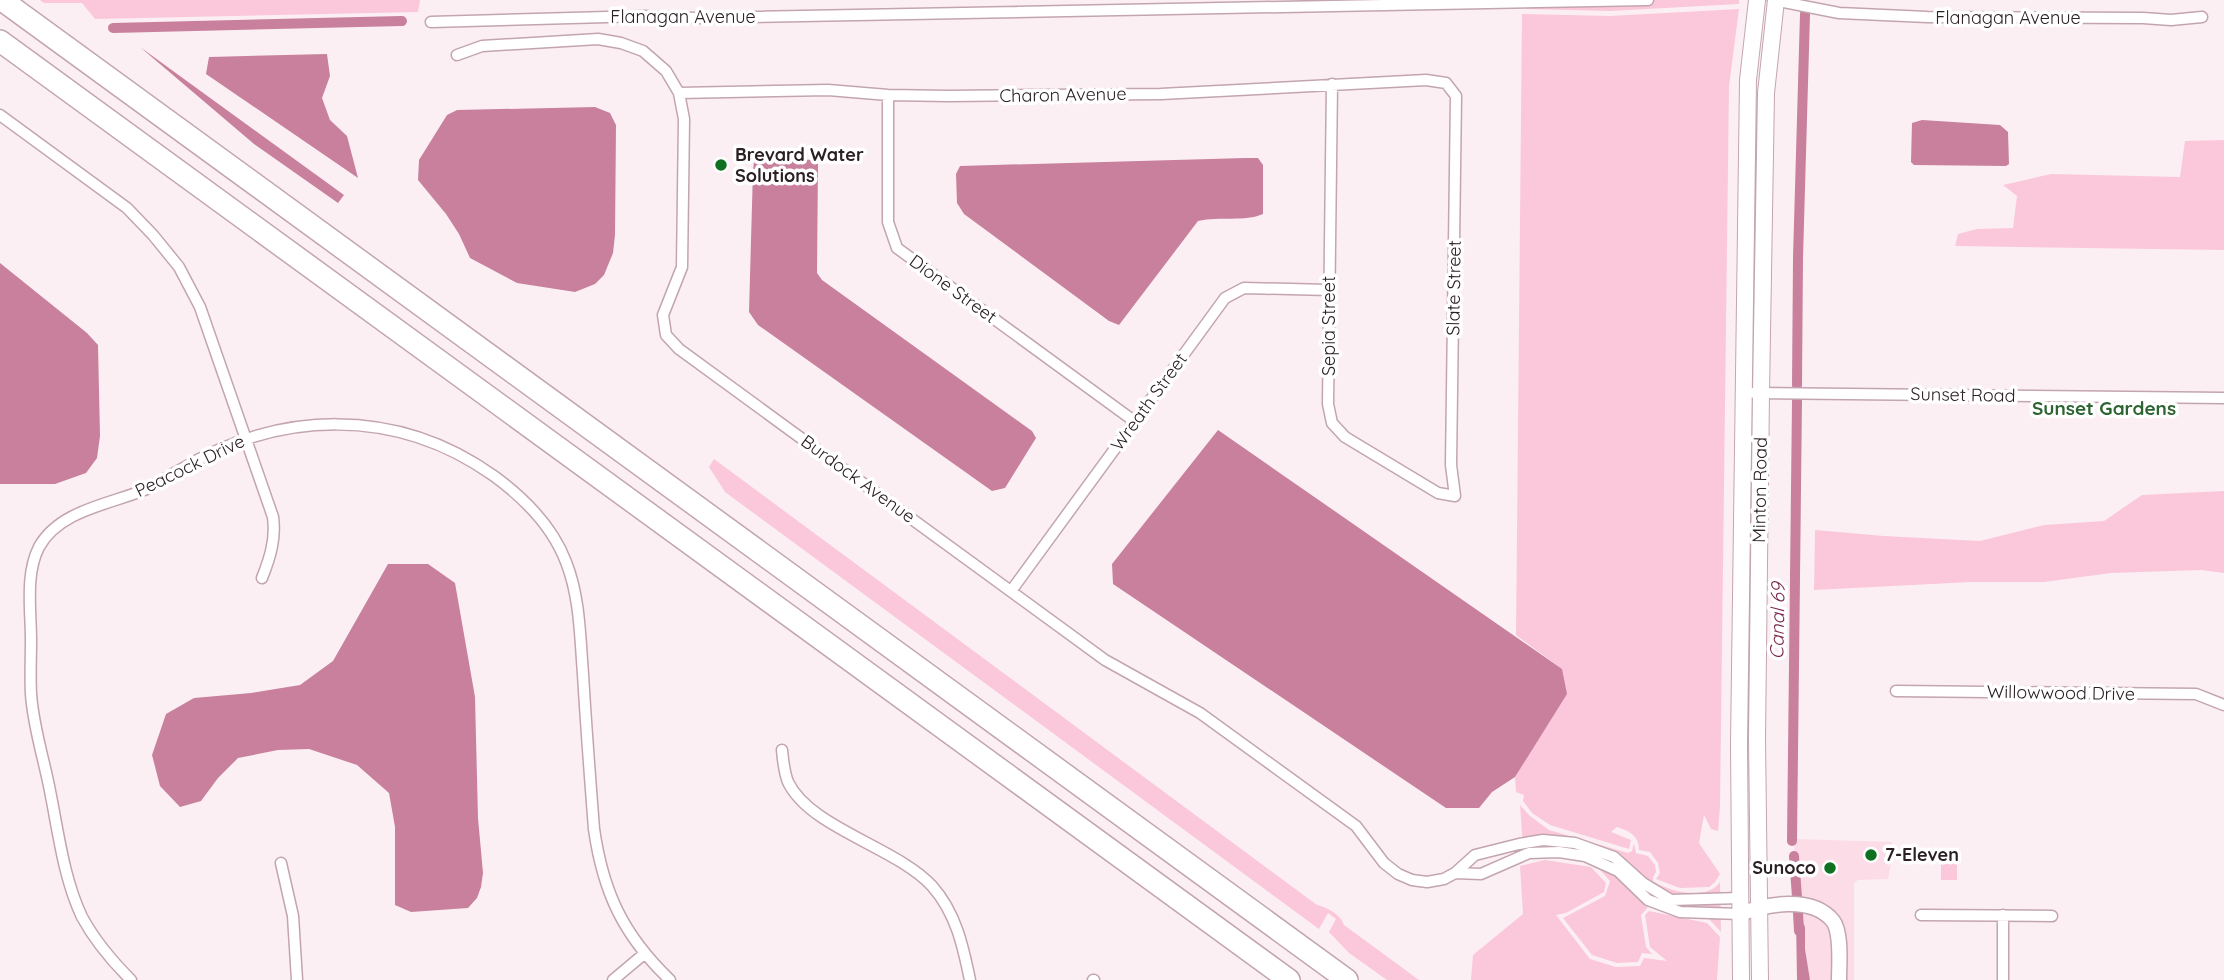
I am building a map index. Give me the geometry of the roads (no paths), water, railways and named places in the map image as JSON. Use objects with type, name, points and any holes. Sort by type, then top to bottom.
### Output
[{"type":"highway","points":[[2,0],[1347,980]]},
{"type":"highway","points":[[0,41],[1289,980]]},
{"type":"main road","name":"Minton Road","points":[[1741,980],[1743,393],[1748,80],[1757,0]]},
{"type":"main road","name":"Minton Road","points":[[1760,980],[1757,738],[1761,393],[1766,93],[1775,0]]},
{"type":"street","name":"Flanagan Avenue","points":[[431,22],[1648,0]]},
{"type":"street","name":"Flanagan Avenue","points":[[1775,0],[1839,13],[1927,18],[2171,20],[2202,17]]},
{"type":"street","name":"Burdock Avenue","points":[[457,55],[482,46],[598,39],[643,51],[666,71],[679,93],[684,119],[682,267],[663,315],[666,335],[679,349],[1105,660],[1200,713],[1356,825],[1384,863],[1398,874],[1427,882],[1444,879],[1475,855],[1543,840],[1614,857],[1640,886],[1671,900],[1740,906]]},
{"type":"street","name":"Charon Avenue","points":[[679,93],[828,90],[888,95],[1161,94],[1426,80],[1446,83]]},
{"type":"street","name":"Slate Street","points":[[1446,83],[1456,96],[1451,465],[1455,496]]},
{"type":"street","name":"Sepia Street","points":[[1332,84],[1328,404],[1332,423],[1345,438],[1438,493],[1455,496]]},
{"type":"street","name":"Dione Street","points":[[888,95],[888,222],[897,248],[1135,421]]},
{"type":"street","points":[[0,115],[127,208],[178,267],[200,307],[273,517],[275,533],[270,560],[262,578]]},
{"type":"street","name":"Wreath Street","points":[[1010,591],[1225,298],[1244,288],[1329,290]]},
{"type":"street","name":"Sunset Road","points":[[1743,393],[2224,398]]},
{"type":"street","name":"Peacock Drive","points":[[130,980],[104,952],[81,915],[68,876],[31,695],[30,592],[32,567],[39,547],[53,528],[72,517],[150,487],[201,457],[247,437],[325,424],[368,425],[433,442],[477,464],[515,491],[555,538],[566,560],[573,584],[579,621],[594,829],[606,888],[615,910],[644,954],[670,980]]},
{"type":"street","name":"Willowwood Drive","points":[[1896,691],[2196,694],[2224,705]]},
{"type":"street","points":[[782,750],[788,782],[798,798],[815,813],[899,862],[931,885],[946,905],[962,939],[970,980]]},
{"type":"street","points":[[1519,844],[1525,855]]},
{"type":"street","name":"Burdock Avenue","points":[[1455,873],[1481,874],[1525,855],[1574,849]]},
{"type":"street","points":[[1488,851],[1492,871]]},
{"type":"street","points":[[281,863],[293,916],[297,980]]},
{"type":"street","points":[[1740,906],[1810,906],[1833,921],[1839,941],[1839,980]]},
{"type":"street","points":[[1921,915],[2052,916]]},
{"type":"street","points":[[2003,915],[2003,980]]},
{"type":"street","points":[[613,980],[644,954]]},
{"type":"waterway","name":"Canal 69","points":[[1797,385],[1805,14]]},
{"type":"waterway","points":[[113,28],[402,21]]},
{"type":"waterway","name":"Canal 69","points":[[1792,841],[1797,401]]},
{"type":"waterway","name":"Canal 69","points":[[1794,856],[1797,897]]},
{"type":"waterway","name":"Canal 69","points":[[1798,913],[1799,931]]},
{"type":"place","name":"Brevard Water Solutions","points":[[721,165]]},
{"type":"place","name":"7-Eleven","points":[[1871,855]]},
{"type":"place","name":"Sunoco","points":[[1830,868]]},
{"type":"district","name":"Sunset Gardens","points":[[2104,408]]}]
